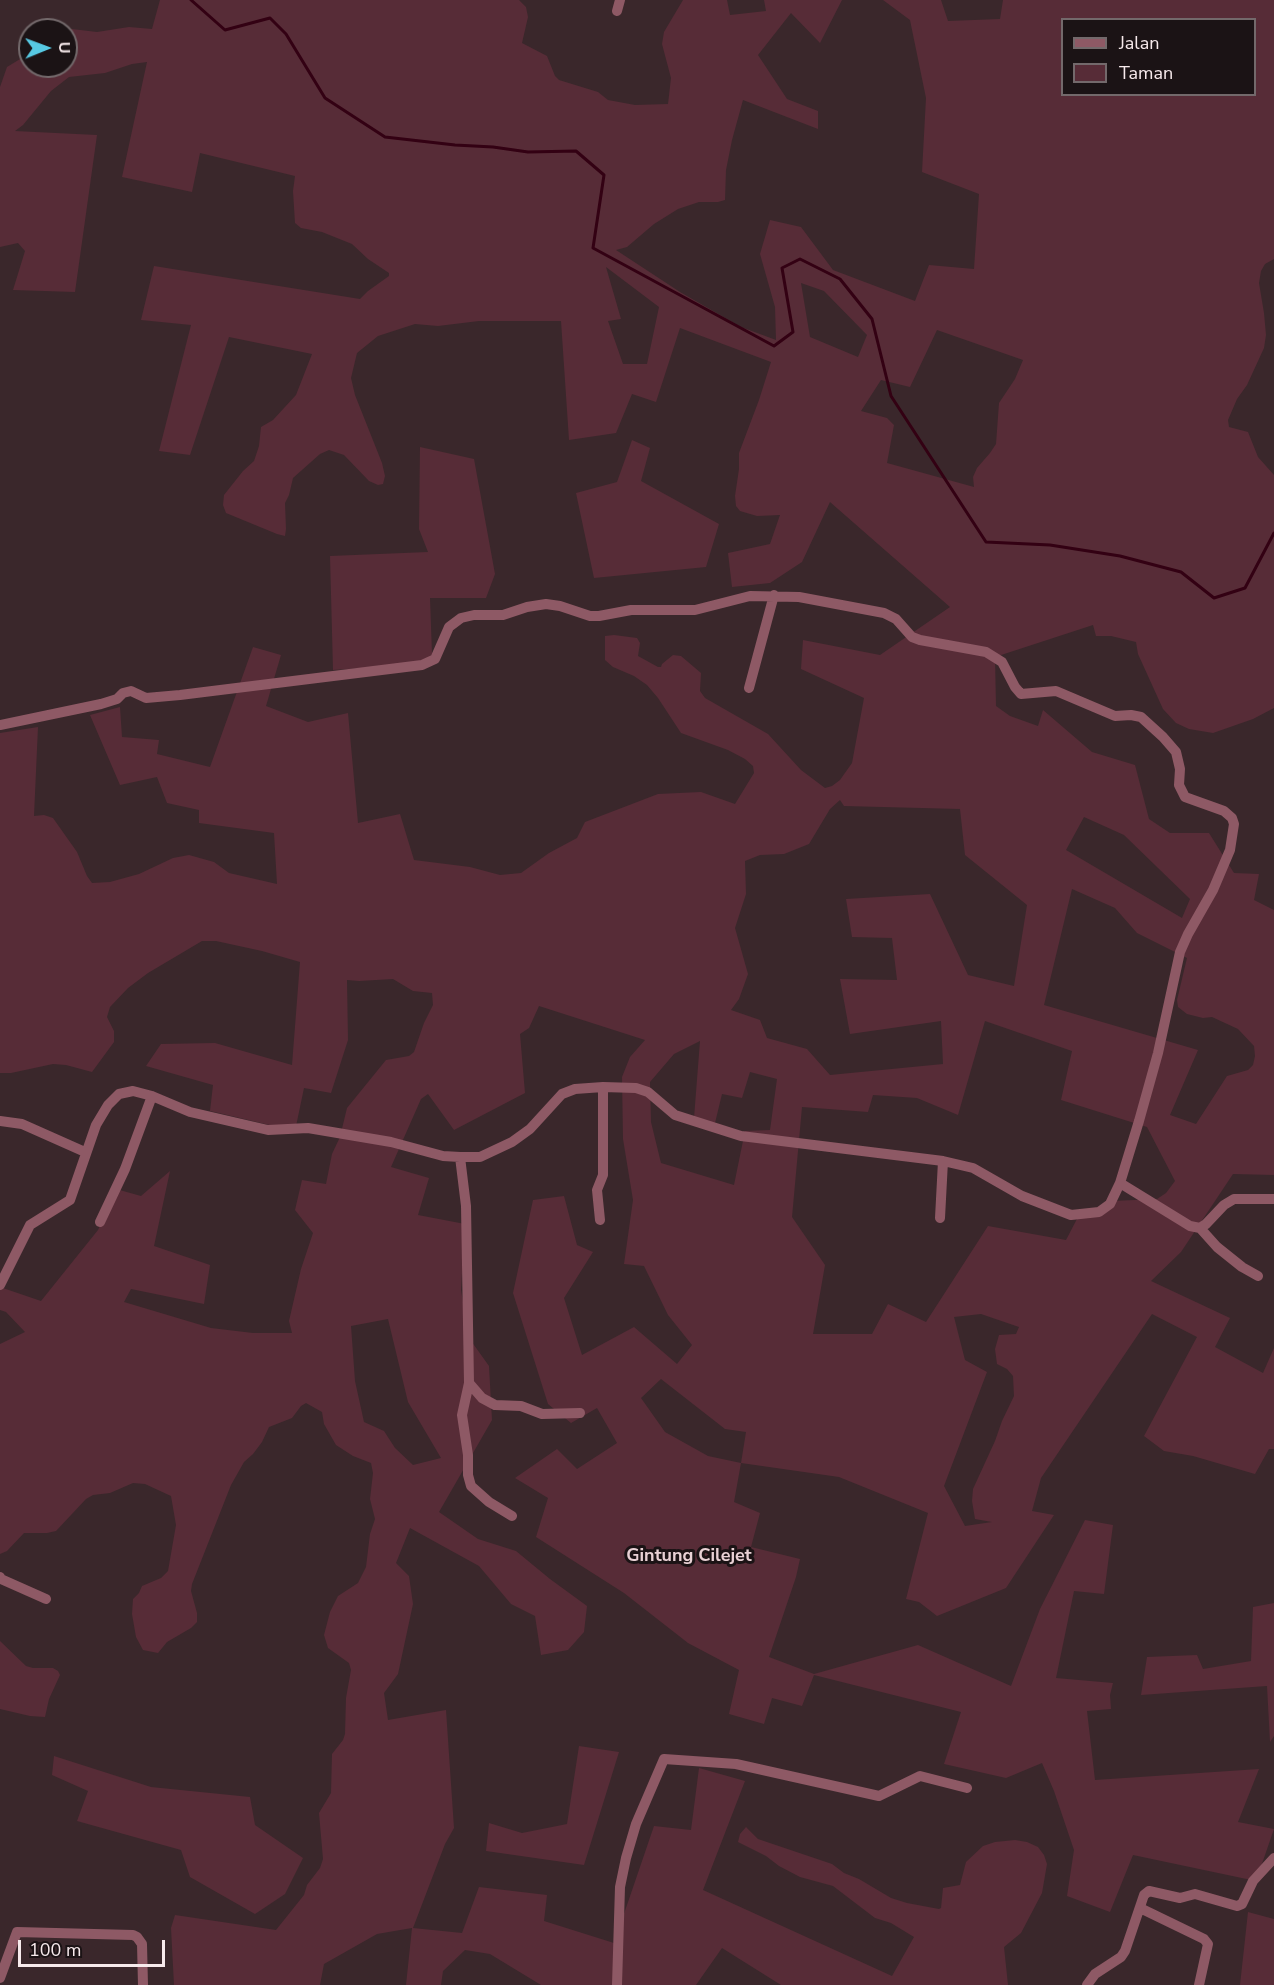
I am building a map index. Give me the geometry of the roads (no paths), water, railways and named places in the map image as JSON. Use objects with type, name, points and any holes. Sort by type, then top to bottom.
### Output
[{"type":"street","points":[[0,725],[101,705],[131,691],[146,698],[180,695],[422,665],[435,659],[449,627],[454,622],[474,615],[503,615],[526,607],[546,604],[590,616],[599,616],[631,610],[695,610],[750,596],[799,597],[884,613],[896,619],[912,637],[986,652],[1002,662],[1021,694],[1056,691],[1114,716],[1141,717],[1176,752],[1180,769],[1179,785],[1185,797],[1224,812],[1232,818],[1234,824],[1230,850],[1213,890],[1180,952],[1158,1053],[1140,1121],[1120,1183],[1110,1204],[1099,1212],[1071,1215],[1022,1196],[973,1168],[943,1161],[741,1136],[675,1115],[648,1092],[636,1088],[575,1089],[562,1094],[530,1129],[512,1142],[480,1157],[443,1156],[391,1142],[308,1128],[268,1130],[190,1112],[152,1096],[133,1091],[119,1094],[108,1105],[96,1125],[70,1200],[30,1225],[0,1285]]},
{"type":"street","points":[[749,688],[774,596]]},
{"type":"street","points":[[600,1220],[597,1190],[603,1175],[603,1087]]},
{"type":"street","points":[[100,1222],[125,1169],[152,1096]]},
{"type":"street","points":[[0,1121],[22,1124],[86,1152]]},
{"type":"street","points":[[460,1157],[466,1206],[469,1383],[462,1415],[468,1455],[468,1475],[471,1485],[489,1502],[512,1516]]},
{"type":"street","points":[[940,1218],[943,1161]]},
{"type":"street","points":[[1120,1183],[1190,1226],[1200,1228],[1217,1247],[1242,1267],[1258,1276]]},
{"type":"street","points":[[1200,1228],[1224,1205],[1234,1199],[1274,1199]]},
{"type":"street","points":[[469,1383],[482,1398],[495,1405],[521,1406],[542,1414],[580,1413]]},
{"type":"street","points":[[0,1577],[46,1599]]},
{"type":"street","points":[[617,1985],[620,1887],[626,1858],[636,1824],[664,1759],[736,1764],[879,1796],[920,1776],[967,1788]]},
{"type":"street","points":[[1087,1985],[1095,1974],[1121,1958],[1144,1895],[1152,1891],[1180,1898],[1195,1894],[1238,1906],[1242,1904],[1253,1881],[1274,1858]]},
{"type":"street","points":[[1140,1908],[1208,1944],[1199,1985]]},
{"type":"street","points":[[0,1978],[17,1932],[134,1935],[142,1944],[143,1985]]},
{"type":"waterway","points":[[191,0],[225,30],[270,18],[286,34],[325,98],[385,137],[528,152],[576,151],[604,175],[593,248],[774,346],[793,332],[782,268],[800,259],[840,279],[872,319],[891,396],[986,542],[1050,545],[1120,556],[1181,572],[1214,598],[1245,588],[1274,533]]},
{"type":"district","name":"Gintung Cilejet","points":[[689,1557]]}]
